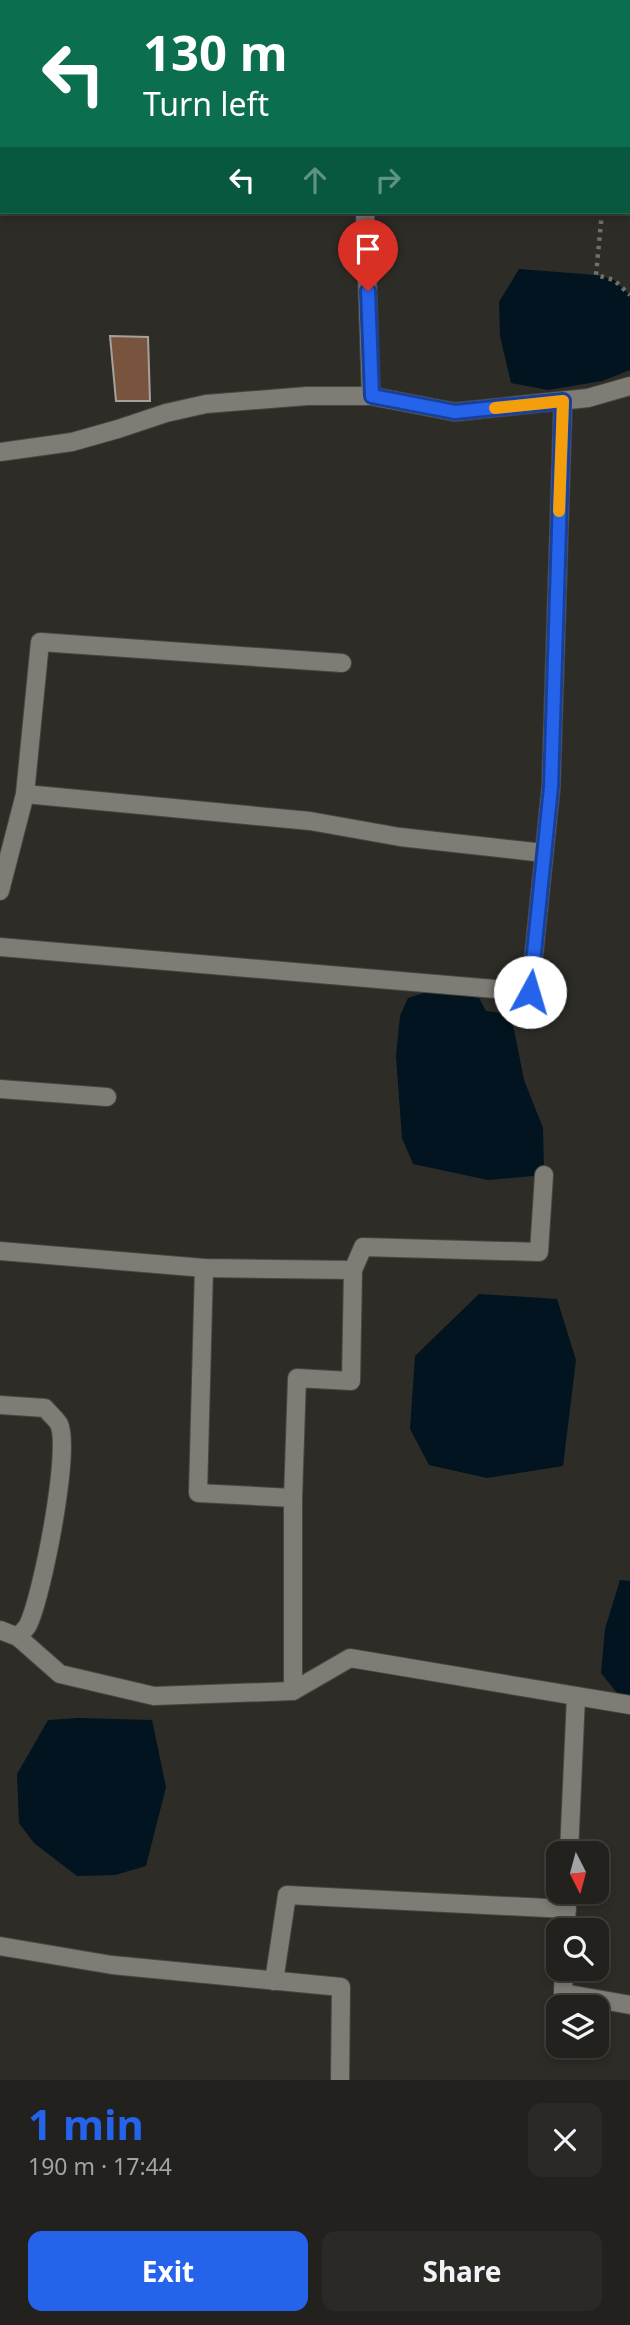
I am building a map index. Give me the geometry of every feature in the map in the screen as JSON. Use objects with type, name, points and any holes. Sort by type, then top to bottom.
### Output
[{"type":"street","points":[[365,214],[372,396]]},
{"type":"street","points":[[0,452],[72,442],[166,413],[206,404],[307,396],[372,396],[455,412],[588,398],[630,386]]},
{"type":"street","points":[[0,947],[530,992],[551,787],[563,401]]},
{"type":"street","points":[[0,891],[25,794],[40,642],[342,663]]},
{"type":"street","points":[[25,794],[310,821],[400,837],[544,853]]},
{"type":"street","points":[[0,1089],[107,1097]]},
{"type":"street","points":[[293,1691],[293,1498],[297,1378],[351,1381],[353,1270],[363,1247],[539,1252],[544,1175]]},
{"type":"street","points":[[0,1251],[204,1268],[353,1270]]},
{"type":"street","points":[[204,1268],[198,1493],[293,1498]]},
{"type":"street","points":[[0,1405],[44,1408],[60,1425],[61,1460],[57,1509],[28,1625],[18,1637]]},
{"type":"street","points":[[0,1630],[18,1637],[60,1674],[154,1696],[293,1691],[350,1658],[630,1705]]},
{"type":"street","points":[[570,1841],[576,1696]]},
{"type":"street","points":[[274,1981],[287,1895],[546,1900]]},
{"type":"street","points":[[0,1946],[112,1965],[341,1987],[340,2080]]},
{"type":"street","points":[[564,1981],[563,1993],[630,2005]]},
{"type":"path","points":[[602,214],[596,275],[614,280],[630,295]]},
{"type":"water","points":[[519,269],[596,275],[614,280],[630,295],[630,370],[602,381],[548,390],[511,383],[500,336],[499,302]]},
{"type":"water","points":[[433,990],[479,998],[486,1011],[511,1014],[524,1080],[543,1128],[544,1175],[488,1180],[413,1164],[402,1138],[396,1056],[400,1016],[408,998]]},
{"type":"water","points":[[479,1294],[557,1299],[576,1360],[563,1466],[487,1478],[429,1465],[410,1429],[415,1356]]},
{"type":"water","points":[[620,1580],[630,1581],[630,1700],[621,1698],[601,1673],[605,1629]]},
{"type":"water","points":[[48,1720],[152,1720],[166,1787],[146,1866],[115,1875],[77,1876],[34,1843],[19,1823],[17,1774]]},
{"type":"building","points":[[110,336],[148,337],[150,401],[116,401]]},
{"type":"slow traffic","points":[[495,408],[563,401],[559,511]]},
{"type":"route","points":[[368,291],[372,396],[455,412],[563,401],[551,787],[530,992]]}]
